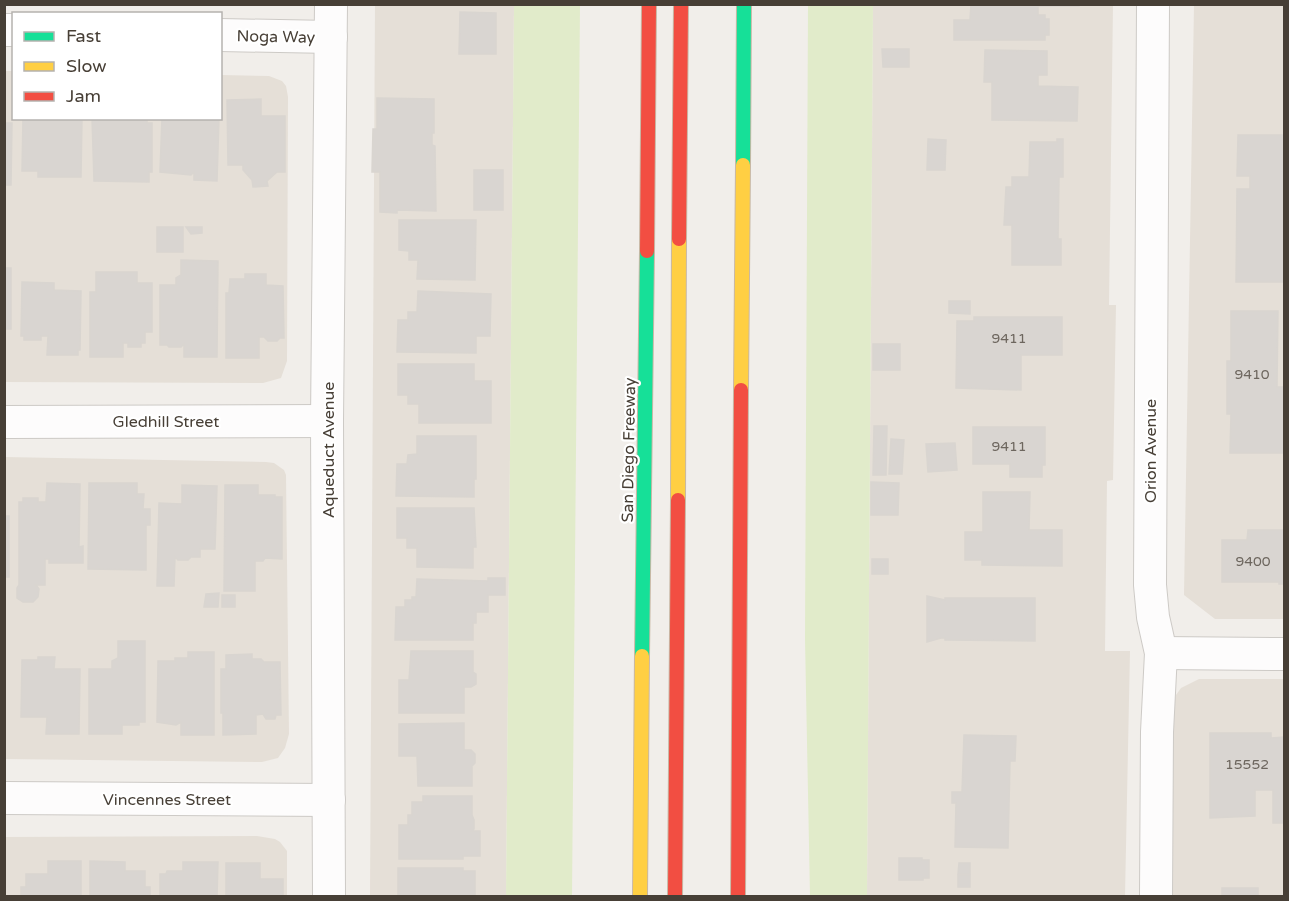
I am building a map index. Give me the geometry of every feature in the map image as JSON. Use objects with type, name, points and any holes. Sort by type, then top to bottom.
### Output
[{"type":"highway","name":"San Diego Freeway","points":[[640,897],[649,4]]},
{"type":"highway","points":[[675,897],[681,4]]},
{"type":"highway","points":[[738,897],[744,4]]},
{"type":"street","name":"Aqueduct Avenue","points":[[329,897],[327,421],[331,4]]},
{"type":"street","name":"Orion Avenue","points":[[1153,4],[1150,585],[1153,618],[1161,653],[1157,732],[1156,897]]},
{"type":"street","name":"Noga Way","points":[[222,35],[331,37]]},
{"type":"street","name":"Gledhill Street","points":[[4,422],[327,421]]},
{"type":"street","points":[[1161,653],[1284,654]]},
{"type":"street","name":"Vincennes Street","points":[[4,798],[329,800]]},
{"type":"shaded area","points":[[375,5],[514,5],[506,896],[370,896]]},
{"type":"shaded area","points":[[873,5],[1113,5],[1109,305],[1116,305],[1113,480],[1107,481],[1105,651],[1130,651],[1125,896],[867,896]]},
{"type":"shaded area","points":[[1194,5],[1284,5],[1284,619],[1215,619],[1184,595]]},
{"type":"shaded area","points":[[4,71],[12,71],[12,120],[222,120],[222,75],[269,76],[282,81],[286,86],[288,97],[287,361],[281,378],[263,383],[5,382]]},
{"type":"shaded area","points":[[5,457],[266,462],[274,463],[284,470],[286,475],[289,734],[285,748],[278,758],[262,762],[5,759]]},
{"type":"shaded area","points":[[1199,679],[1284,679],[1284,896],[1172,896],[1173,706],[1181,688]]},
{"type":"shaded area","points":[[257,836],[275,839],[287,851],[287,896],[5,896],[4,837]]},
{"type":"green space","points":[[514,5],[580,5],[572,896],[506,896]]},
{"type":"green space","points":[[808,5],[873,5],[867,896],[810,896],[805,639]]},
{"type":"building","points":[[971,4],[1079,4],[1079,6],[1038,6],[1038,15],[1045,15],[1045,19],[1049,19],[1049,35],[1045,35],[1045,40],[954,40],[954,20],[970,20]]},
{"type":"building","points":[[460,12],[496,13],[496,54],[459,54]]},
{"type":"building","points":[[882,49],[909,49],[909,67],[883,67]]},
{"type":"building","points":[[985,50],[1047,51],[1047,75],[1038,75],[1038,86],[1078,87],[1077,121],[992,120],[992,82],[984,82]]},
{"type":"building","points":[[377,98],[434,99],[432,145],[435,146],[436,211],[380,212],[380,172],[372,172],[373,129],[377,129]]},
{"type":"building","points":[[261,99],[261,116],[285,116],[285,172],[277,172],[267,181],[268,186],[253,187],[252,180],[243,170],[243,165],[228,165],[227,100]]},
{"type":"building","points":[[23,120],[82,120],[81,177],[38,177],[38,171],[22,171]]},
{"type":"building","points":[[92,120],[147,120],[147,123],[152,123],[152,172],[149,172],[149,182],[94,181]]},
{"type":"building","points":[[162,120],[219,120],[217,181],[194,180],[194,172],[191,175],[160,172]]},
{"type":"building","points":[[4,123],[12,123],[11,185],[4,185]]},
{"type":"building","points":[[1238,135],[1282,135],[1284,282],[1236,282],[1237,189],[1250,189],[1250,176],[1237,176]]},
{"type":"building","points":[[928,139],[946,140],[945,170],[927,170]]},
{"type":"building","points":[[1057,139],[1063,139],[1063,177],[1059,177],[1058,239],[1061,239],[1061,265],[1012,265],[1012,225],[1004,225],[1006,187],[1012,187],[1012,177],[1029,177],[1030,142],[1057,142]]},
{"type":"building","points":[[474,170],[503,170],[503,210],[474,210]]},
{"type":"building","points":[[399,220],[476,220],[475,280],[417,279],[418,260],[409,260],[409,251],[399,250]]},
{"type":"building","points":[[157,227],[183,227],[183,252],[157,252]]},
{"type":"building","points":[[186,227],[202,227],[202,233],[191,234]]},
{"type":"building","points":[[181,260],[218,261],[217,357],[184,357],[184,344],[181,347],[160,345],[160,285],[176,285],[176,278],[181,275]]},
{"type":"building","points":[[4,268],[11,268],[11,329],[4,329]]},
{"type":"building","points":[[96,272],[137,272],[137,283],[152,283],[152,332],[145,332],[145,343],[141,343],[141,347],[128,347],[128,343],[123,343],[123,357],[90,357],[90,292],[96,292]]},
{"type":"building","points":[[245,274],[266,274],[266,285],[283,286],[284,338],[268,341],[264,337],[259,337],[259,358],[226,358],[226,293],[229,293],[230,279],[245,279]]},
{"type":"building","points":[[22,282],[54,283],[54,290],[81,291],[78,355],[47,355],[48,336],[41,336],[41,340],[24,340],[24,336],[21,336]]},
{"type":"building","points":[[418,291],[491,294],[490,336],[476,336],[476,353],[397,352],[398,320],[408,320],[408,312],[417,312]]},
{"type":"building","points":[[949,301],[970,301],[970,314],[949,313]]},
{"type":"building","points":[[1231,311],[1278,311],[1277,387],[1284,387],[1284,453],[1230,453],[1231,414],[1227,414],[1227,361],[1231,361]]},
{"type":"building","points":[[974,317],[1062,317],[1062,355],[1021,355],[1021,390],[956,388],[957,321],[974,321]]},
{"type":"building","points":[[873,344],[900,344],[900,370],[873,370]]},
{"type":"building","points":[[398,364],[474,364],[474,381],[491,381],[491,423],[419,423],[419,404],[408,404],[408,395],[398,395]]},
{"type":"building","points":[[874,426],[887,426],[886,475],[873,475]]},
{"type":"building","points":[[973,427],[1045,427],[1045,465],[1042,465],[1042,477],[1010,477],[1010,464],[973,464]]},
{"type":"building","points":[[417,436],[476,436],[474,497],[396,496],[397,464],[407,464],[408,455],[417,454]]},
{"type":"building","points":[[891,439],[904,440],[902,474],[889,474]]},
{"type":"building","points":[[955,443],[957,470],[928,472],[926,444]]},
{"type":"building","points":[[871,482],[899,483],[898,515],[871,515]]},
{"type":"building","points":[[47,483],[80,484],[79,547],[83,546],[83,563],[49,563],[49,559],[45,559],[45,585],[36,585],[39,589],[38,597],[33,602],[23,602],[17,598],[19,502],[23,502],[23,498],[38,498],[38,502],[46,502]]},
{"type":"building","points":[[89,483],[137,483],[137,494],[144,494],[143,509],[150,509],[150,525],[146,525],[146,570],[88,569]]},
{"type":"building","points":[[182,485],[217,486],[215,549],[200,549],[200,557],[191,557],[188,560],[178,560],[175,557],[174,586],[157,586],[159,503],[182,504]]},
{"type":"building","points":[[225,485],[258,485],[258,495],[282,497],[282,559],[265,558],[263,561],[255,561],[255,591],[224,591]]},
{"type":"building","points":[[983,492],[1030,492],[1029,530],[1062,530],[1062,566],[982,565],[982,560],[965,560],[965,532],[983,532]]},
{"type":"building","points":[[397,508],[474,508],[476,547],[473,547],[473,568],[417,567],[417,548],[407,548],[407,538],[397,538]]},
{"type":"building","points":[[4,516],[9,516],[9,577],[4,577]]},
{"type":"building","points":[[1248,530],[1284,530],[1284,584],[1279,584],[1279,582],[1222,582],[1222,540],[1247,540]]},
{"type":"building","points":[[872,559],[888,559],[888,574],[872,574]]},
{"type":"building","points":[[488,578],[505,578],[505,595],[488,595],[488,612],[476,612],[476,623],[473,623],[473,640],[395,640],[396,607],[405,607],[405,600],[412,600],[412,597],[416,597],[417,579],[488,581]]},
{"type":"building","points":[[219,593],[218,607],[204,607],[206,594]]},
{"type":"building","points":[[222,595],[235,595],[235,607],[222,607]]},
{"type":"building","points":[[927,596],[945,600],[945,598],[1035,598],[1035,641],[945,640],[941,638],[927,642]]},
{"type":"building","points":[[118,641],[145,641],[145,722],[139,722],[139,725],[122,725],[122,734],[89,734],[89,669],[112,669],[112,661],[118,658]]},
{"type":"building","points":[[411,651],[473,651],[473,672],[476,674],[476,684],[464,687],[464,713],[399,713],[399,680],[409,680]]},
{"type":"building","points":[[188,652],[214,652],[214,735],[181,735],[181,722],[176,725],[157,722],[158,661],[188,658]]},
{"type":"building","points":[[252,654],[252,659],[280,662],[281,715],[276,715],[275,719],[266,719],[263,714],[256,715],[256,734],[223,735],[221,669],[226,669],[226,655]]},
{"type":"building","points":[[38,657],[55,657],[54,669],[80,669],[79,734],[46,734],[47,717],[21,717],[22,660],[38,660]]},
{"type":"building","points":[[464,723],[464,750],[471,750],[475,754],[475,763],[472,766],[472,786],[418,786],[417,756],[399,756],[399,724]]},
{"type":"building","points":[[1210,733],[1271,733],[1271,738],[1284,737],[1284,823],[1273,823],[1273,790],[1255,790],[1255,816],[1210,818]]},
{"type":"building","points":[[964,735],[1016,736],[1015,761],[1010,761],[1008,848],[955,847],[956,803],[952,803],[952,792],[962,792]]},
{"type":"building","points":[[423,796],[472,796],[474,829],[472,831],[480,831],[480,856],[463,856],[463,859],[399,859],[399,825],[408,825],[408,815],[412,815],[412,802],[423,802]]},
{"type":"building","points":[[899,858],[929,860],[929,878],[899,880]]},
{"type":"building","points":[[48,861],[81,861],[81,896],[21,896],[21,887],[26,887],[26,874],[48,874]]},
{"type":"building","points":[[90,861],[125,862],[125,871],[145,871],[145,887],[150,887],[150,896],[90,896]]},
{"type":"building","points":[[183,862],[218,862],[217,896],[160,896],[160,874],[166,874],[167,871],[183,871]]},
{"type":"building","points":[[226,863],[260,863],[260,879],[283,879],[283,896],[226,896]]},
{"type":"building","points":[[959,863],[970,863],[970,874],[958,874]]},
{"type":"building","points":[[398,868],[463,868],[463,871],[475,871],[475,895],[398,896]]},
{"type":"building","points":[[958,875],[970,875],[970,887],[958,887]]},
{"type":"building","points":[[1222,888],[1258,888],[1258,896],[1222,896]]},
{"type":"traffic: fast","points":[[743,165],[744,4]]},
{"type":"traffic: fast","points":[[642,656],[647,251]]},
{"type":"traffic: slow","points":[[741,390],[743,165]]},
{"type":"traffic: slow","points":[[678,500],[679,239]]},
{"type":"traffic: slow","points":[[640,896],[642,656]]},
{"type":"traffic: jam","points":[[647,251],[649,4]]},
{"type":"traffic: jam","points":[[679,239],[681,4]]},
{"type":"traffic: jam","points":[[738,896],[741,390]]},
{"type":"traffic: jam","points":[[675,896],[678,500]]}]
